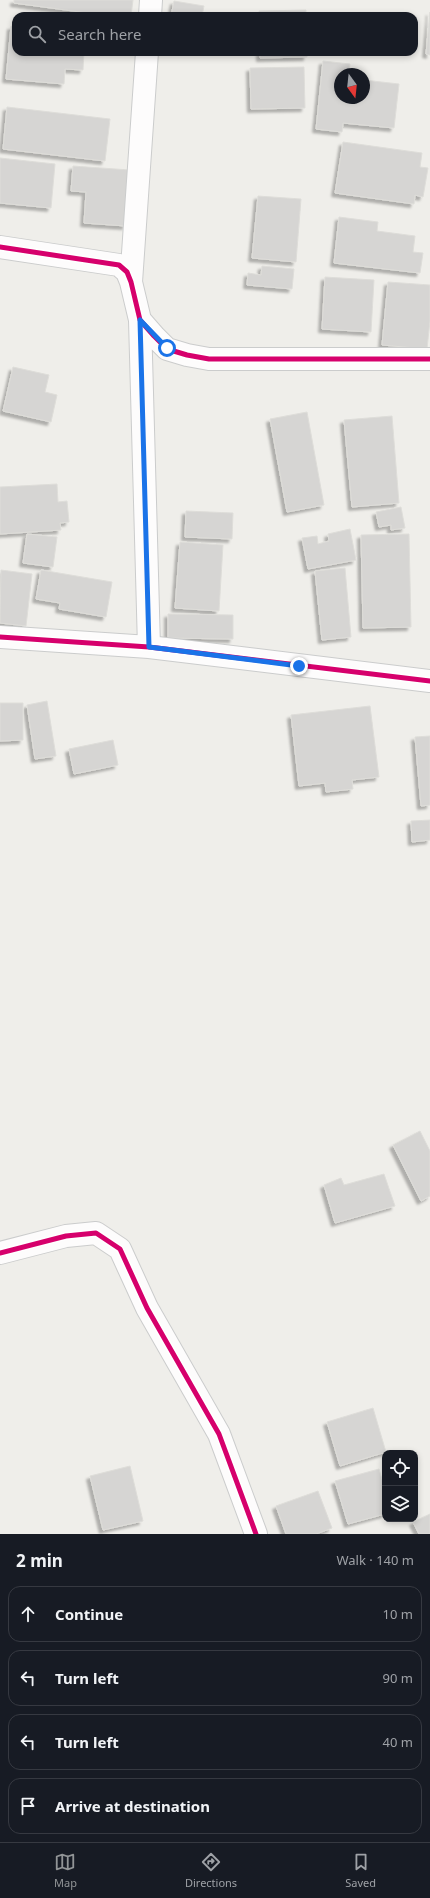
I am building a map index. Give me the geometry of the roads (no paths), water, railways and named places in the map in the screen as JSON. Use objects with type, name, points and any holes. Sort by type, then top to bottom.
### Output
[{"type":"street","points":[[150,12],[151,0]]},
{"type":"street","points":[[131,282],[148,56]]},
{"type":"street","points":[[0,247],[119,265],[127,272],[131,282],[140,320],[149,647]]},
{"type":"street","points":[[140,320],[167,348],[187,355],[209,359],[430,359]]},
{"type":"street","points":[[0,637],[149,647],[430,681]]},
{"type":"street","points":[[0,1253],[66,1236],[96,1233],[120,1249],[147,1308],[219,1434],[256,1534]]}]
